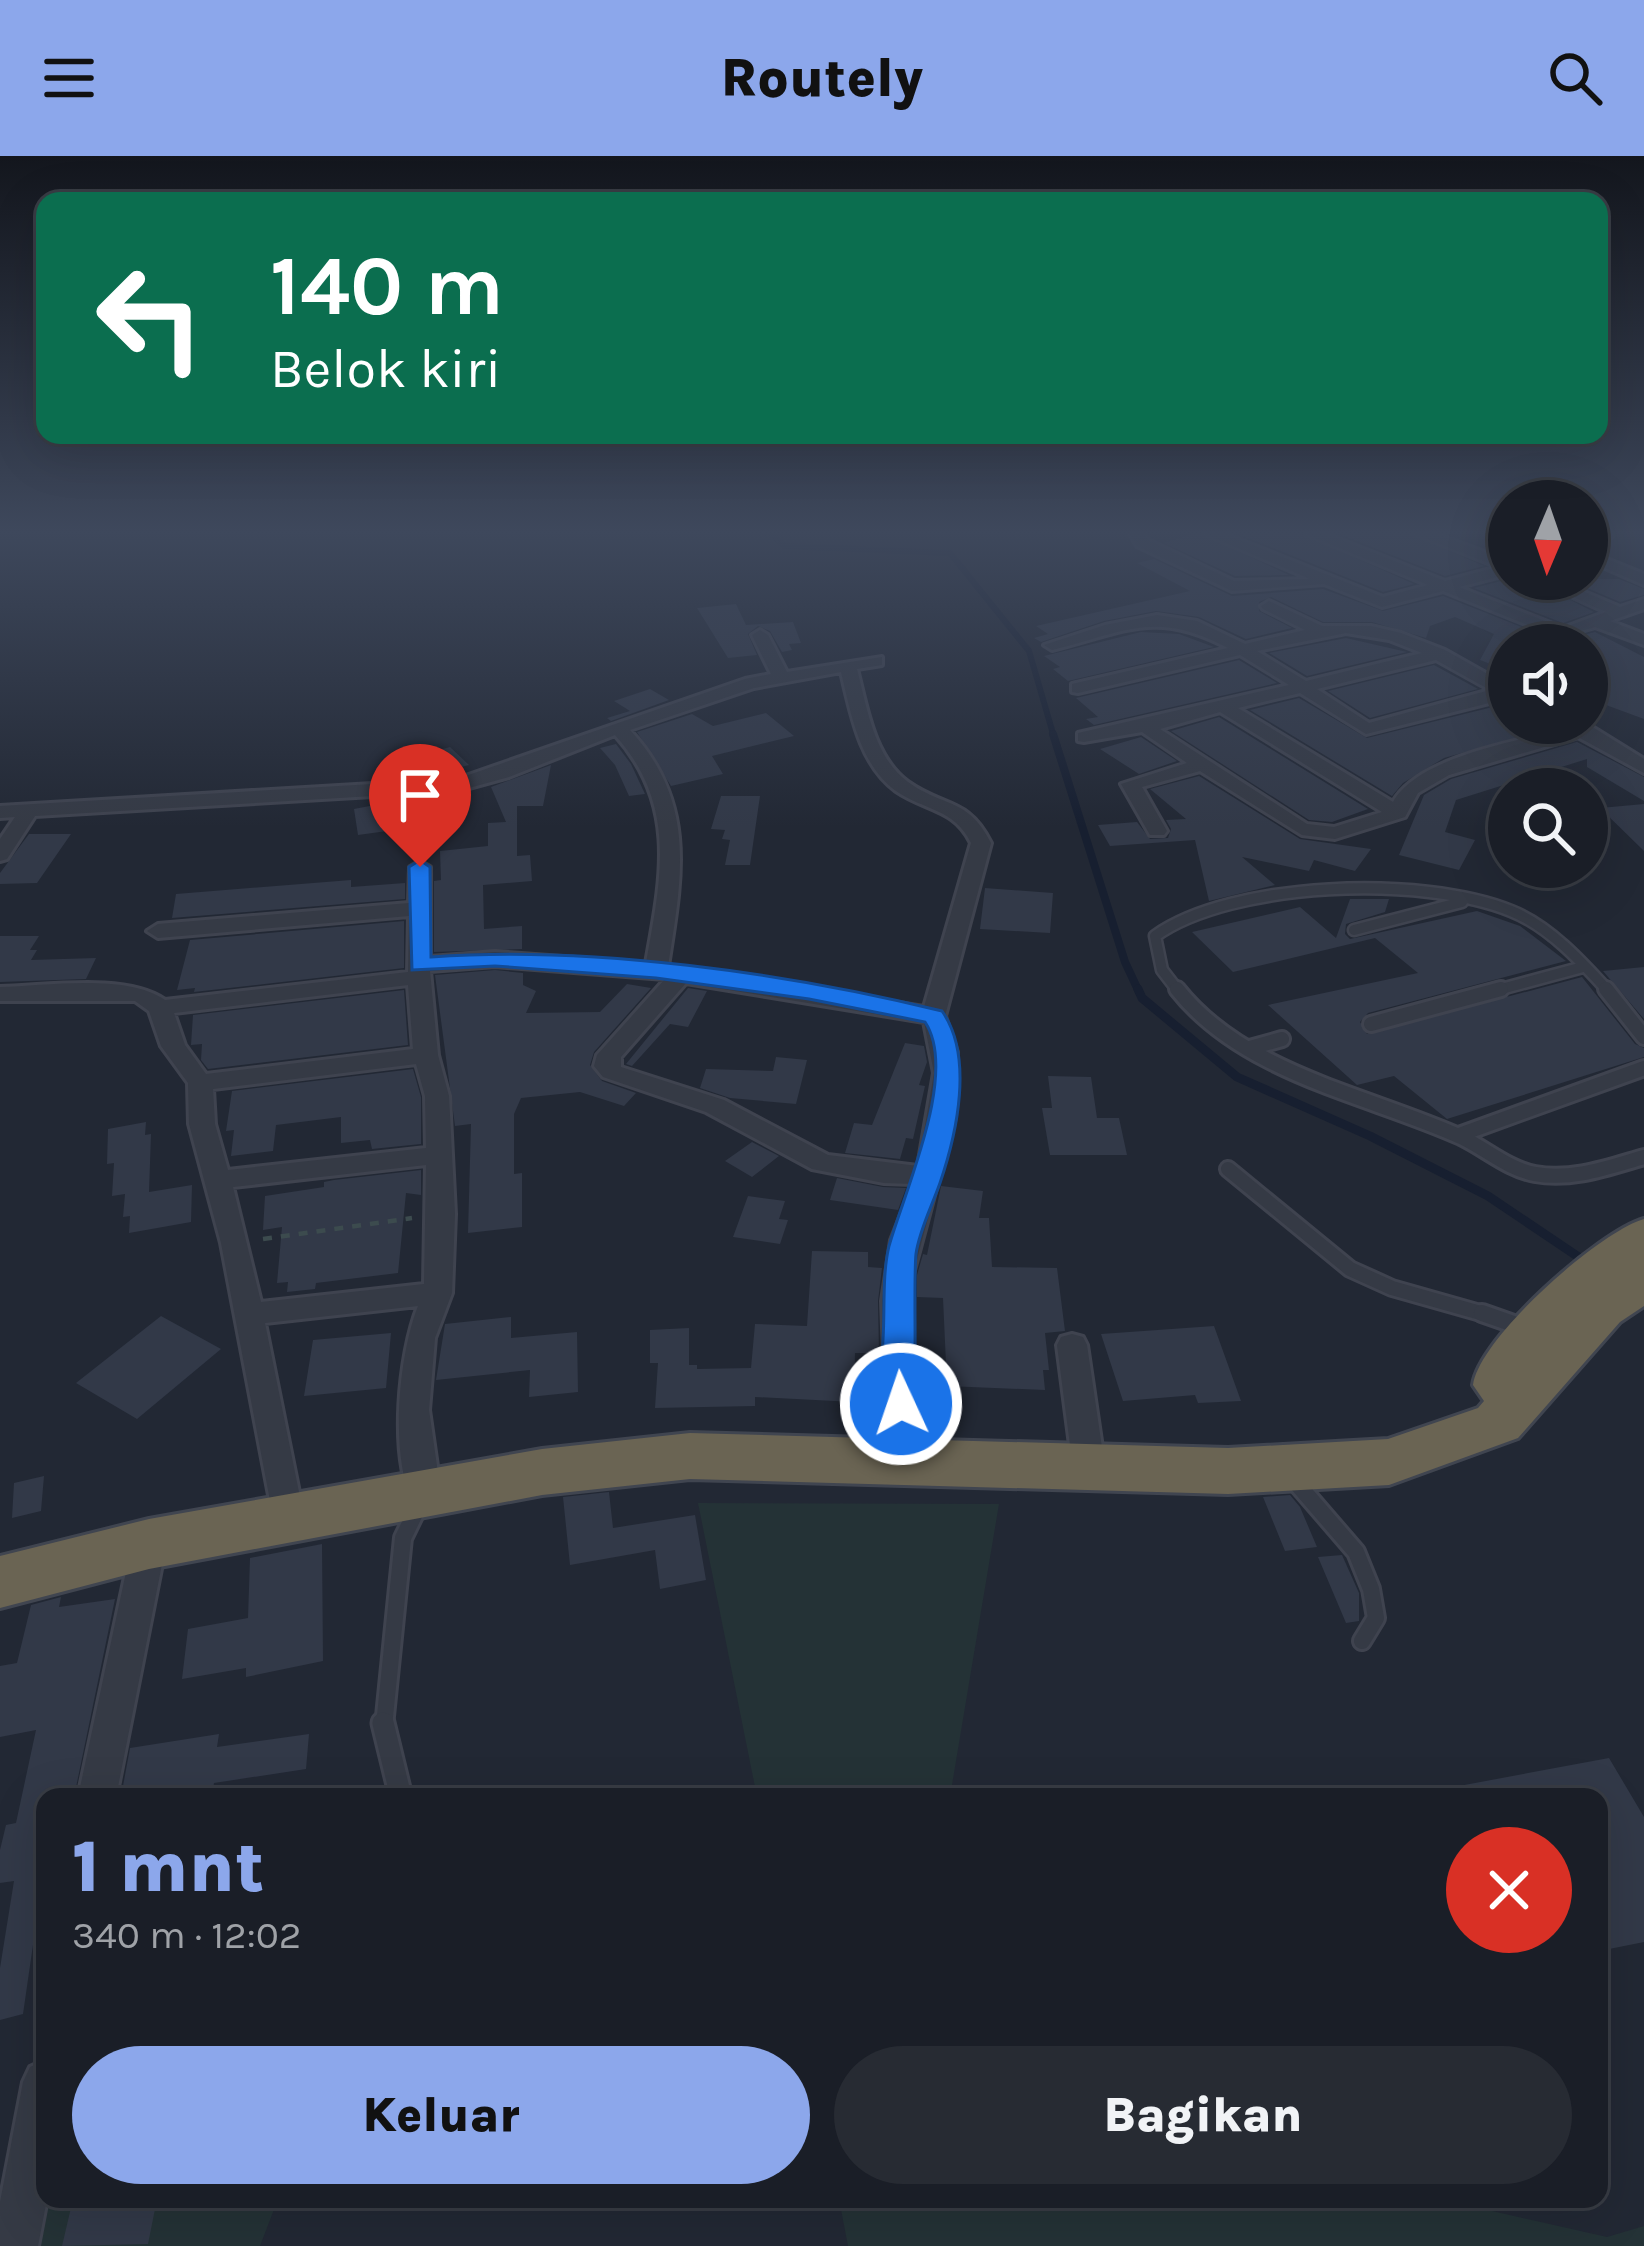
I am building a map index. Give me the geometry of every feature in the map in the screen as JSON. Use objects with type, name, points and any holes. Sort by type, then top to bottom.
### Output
[{"type":"highway","points":[[1498,1423],[1501,1376],[1535,1333],[1621,1274]]},
{"type":"highway","points":[[0,1582],[149,1544],[542,1472],[690,1456],[1090,1468],[1287,1469],[1389,1462],[1498,1423],[1621,1274]]},
{"type":"street","points":[[1052,645],[1116,632]]},
{"type":"street","points":[[1196,632],[1238,650],[1366,729],[1488,694]]},
{"type":"street","points":[[1078,688],[1318,632]]},
{"type":"street","points":[[1385,632],[1488,680]]},
{"type":"street","points":[[760,635],[781,677]]},
{"type":"street","points":[[1084,737],[1439,654]]},
{"type":"street","points":[[0,812],[458,784],[781,677],[876,661]]},
{"type":"street","points":[[848,665],[864,732],[897,782],[954,806],[981,843],[933,1016]]},
{"type":"street","points":[[694,704],[716,722]]},
{"type":"street","points":[[1220,705],[1398,814]]},
{"type":"street","points":[[1151,725],[1154,734],[1310,832],[1351,831],[1398,814],[1414,785],[1521,744]]},
{"type":"street","points":[[618,728],[655,773],[668,805],[669,973],[609,1055],[594,1066],[737,1116],[821,1163],[884,1174],[929,1175]]},
{"type":"street","points":[[1605,744],[1644,767]]},
{"type":"street","points":[[1157,831],[1129,788],[1131,784],[1201,765]]},
{"type":"street","points":[[0,855],[28,810]]},
{"type":"street","points":[[420,867],[419,971],[426,1055],[437,1096],[441,1214],[438,1293],[420,1338],[414,1410],[424,1494]]},
{"type":"street","points":[[158,931],[418,909]]},
{"type":"street","points":[[160,1008],[495,959],[669,973],[809,992],[933,1016],[942,1029],[948,1082],[929,1175],[902,1249],[897,1365],[904,1463]]},
{"type":"street","points":[[0,994],[121,992],[142,995],[160,1008],[172,1046],[200,1084],[202,1124],[235,1243],[288,1522]]},
{"type":"street","points":[[200,1084],[426,1055]]},
{"type":"street","points":[[218,1180],[440,1155]]},
{"type":"street","points":[[247,1314],[438,1293]]},
{"type":"street","points":[[1072,1345],[1090,1468]]},
{"type":"street","points":[[99,1788],[149,1544]]},
{"type":"street","points":[[15,2246],[36,2132]]},
{"type":"lane","points":[[1644,1037],[1583,967],[1524,917],[1473,900],[1352,888],[1305,890],[1200,911],[1161,928],[1154,944],[1174,985],[1209,1020],[1250,1048],[1321,1085],[1459,1136],[1532,1174],[1587,1173],[1644,1156]]},
{"type":"lane","points":[[1354,930],[1473,900]]},
{"type":"lane","points":[[1371,1024],[1583,967]]},
{"type":"lane","points":[[1250,1048],[1282,1039]]},
{"type":"lane","points":[[1459,1136],[1642,1070]]},
{"type":"lane","points":[[1228,1169],[1351,1269],[1390,1287],[1498,1316],[1535,1333]]},
{"type":"lane","points":[[1287,1469],[1321,1518],[1346,1537],[1366,1563],[1376,1618],[1362,1641]]},
{"type":"lane","points":[[399,1788],[383,1722],[403,1538],[424,1494]]},
{"type":"path","points":[[235,1243],[441,1214]]},
{"type":"shaded area","points":[[698,1503],[999,1504],[952,1788],[755,1788]]},
{"type":"shaded area","points":[[38,2208],[275,2208],[260,2246],[9,2246]]},
{"type":"shaded area","points":[[841,2208],[1490,2208],[1607,2237],[1644,2226],[1644,2246],[848,2246]]},
{"type":"building","points":[[712,632],[751,632],[757,655],[728,658]]},
{"type":"building","points":[[770,632],[797,632],[801,643],[789,644],[792,650],[782,652]]},
{"type":"building","points":[[1044,632],[1072,632],[1041,642],[1034,638],[1048,634]]},
{"type":"building","points":[[1141,632],[1179,634],[1214,647],[1068,681],[1053,669],[1060,667],[1044,656]]},
{"type":"building","points":[[1230,632],[1277,632],[1246,639]]},
{"type":"building","points":[[1346,638],[1407,652],[1307,676],[1269,653]]},
{"type":"building","points":[[1608,639],[1644,657],[1644,719],[1608,706]]},
{"type":"building","points":[[1239,660],[1277,683],[1094,725],[1086,719],[1098,717],[1076,698]]},
{"type":"building","points":[[1434,665],[1478,689],[1370,718],[1328,691]]},
{"type":"building","points":[[650,689],[669,700],[611,721],[607,718],[630,711],[614,701]]},
{"type":"building","points":[[1299,698],[1367,738],[1488,708],[1488,744],[1494,744],[1444,758],[1403,783],[1392,796],[1250,710]]},
{"type":"building","points":[[766,713],[794,736],[712,756],[723,774],[671,786],[637,732],[692,714],[713,726]]},
{"type":"building","points":[[1219,717],[1368,809],[1332,822],[1309,820],[1171,731]]},
{"type":"building","points":[[1141,737],[1177,761],[1139,774],[1100,749]]},
{"type":"building","points":[[616,744],[645,794],[629,796],[615,765],[600,748]]},
{"type":"building","points":[[1581,744],[1644,777],[1644,801],[1608,780],[1608,768],[1587,767],[1587,759],[1558,768],[1488,768]]},
{"type":"building","points":[[450,747],[469,765],[429,775],[411,758]]},
{"type":"building","points":[[551,765],[543,806],[517,806],[517,856],[530,855],[532,881],[483,885],[484,929],[522,926],[522,949],[434,952],[434,881],[441,880],[440,851],[488,846],[488,823],[506,822],[491,787]]},
{"type":"building","points":[[1488,768],[1488,790],[1456,800],[1445,832],[1475,840],[1459,870],[1399,855],[1424,795],[1451,779]]},
{"type":"building","points":[[1199,776],[1300,839],[1371,849],[1355,871],[1314,860],[1309,871],[1242,857],[1275,885],[1209,901],[1195,840],[1110,846],[1098,825],[1137,822],[1150,839],[1168,838],[1171,829],[1166,820],[1186,819],[1150,789]]},
{"type":"building","points":[[721,796],[760,796],[750,865],[725,865],[730,840],[722,839],[725,830],[711,829]]},
{"type":"building","points":[[411,798],[420,842],[409,828],[358,835],[354,809]]},
{"type":"building","points":[[1644,804],[1644,851],[1608,816],[1608,807]]},
{"type":"building","points":[[29,834],[71,834],[37,883],[0,884],[0,873]]},
{"type":"building","points":[[351,880],[351,887],[405,883],[405,899],[172,918],[176,894]]},
{"type":"building","points":[[985,888],[1053,893],[1050,933],[980,929]]},
{"type":"building","points":[[1350,899],[1389,899],[1385,912],[1346,924],[1350,939],[1477,911],[1520,926],[1566,961],[1368,1013],[1360,1022],[1367,1034],[1582,977],[1635,1044],[1644,1048],[1644,1057],[1447,1119],[1394,1076],[1357,1085],[1268,1005],[1418,973],[1375,938],[1233,972],[1192,932],[1300,907],[1336,938]]},
{"type":"building","points":[[404,921],[404,968],[194,992],[195,988],[177,990],[190,940]]},
{"type":"building","points":[[0,936],[39,936],[30,950],[37,950],[31,960],[96,958],[86,979],[0,982]]},
{"type":"building","points":[[1644,967],[1644,1019],[1603,971]]},
{"type":"building","points":[[495,970],[523,973],[523,985],[536,991],[526,1013],[600,1012],[627,984],[651,988],[594,1052],[590,1065],[602,1081],[636,1093],[624,1106],[580,1092],[521,1098],[514,1114],[514,1174],[522,1173],[522,1227],[468,1233],[471,1124],[455,1126],[435,975]]},
{"type":"building","points":[[688,988],[707,991],[688,1027],[670,1024],[632,1066],[626,1064]]},
{"type":"building","points":[[404,990],[408,1045],[208,1069],[201,1060],[202,1044],[191,1045],[193,1015]]},
{"type":"building","points":[[905,1043],[924,1046],[927,1062],[919,1085],[925,1086],[913,1139],[906,1138],[900,1159],[845,1153],[854,1123],[872,1125]]},
{"type":"building","points":[[776,1057],[807,1060],[796,1104],[730,1098],[700,1088],[706,1069],[773,1071]]},
{"type":"building","points":[[413,1069],[421,1097],[421,1144],[372,1149],[370,1140],[341,1143],[341,1117],[276,1125],[273,1151],[231,1156],[234,1130],[226,1131],[232,1091]]},
{"type":"building","points":[[1048,1076],[1091,1077],[1097,1118],[1119,1118],[1127,1155],[1050,1155],[1042,1108],[1052,1108]]},
{"type":"building","points":[[146,1122],[145,1135],[151,1134],[149,1192],[192,1185],[191,1222],[129,1233],[130,1216],[123,1217],[125,1194],[112,1196],[114,1163],[107,1164],[108,1129]]},
{"type":"building","points":[[752,1142],[779,1156],[752,1177],[725,1161]]},
{"type":"building","points":[[421,1170],[421,1195],[406,1193],[398,1273],[316,1283],[315,1289],[287,1292],[288,1282],[277,1283],[282,1227],[263,1230],[265,1196],[324,1187],[324,1182],[334,1180]]},
{"type":"building","points":[[837,1178],[906,1188],[898,1210],[830,1200]]},
{"type":"building","points":[[941,1186],[983,1191],[979,1218],[989,1218],[992,1267],[1057,1268],[1065,1331],[1045,1333],[1049,1370],[1043,1370],[1045,1390],[947,1386],[943,1298],[917,1297],[917,1275],[923,1254],[927,1255]]},
{"type":"building","points":[[748,1196],[785,1201],[779,1219],[788,1220],[780,1244],[733,1237]]},
{"type":"building","points":[[812,1251],[868,1252],[868,1267],[882,1268],[879,1353],[855,1353],[854,1402],[755,1397],[755,1406],[655,1408],[658,1363],[650,1363],[650,1330],[689,1328],[689,1365],[697,1369],[751,1368],[755,1324],[807,1326]]},
{"type":"building","points":[[161,1316],[221,1349],[137,1419],[76,1383]]},
{"type":"building","points":[[511,1317],[511,1338],[577,1332],[578,1392],[529,1397],[530,1370],[436,1380],[445,1324]]},
{"type":"building","points":[[1214,1326],[1241,1401],[1198,1403],[1195,1395],[1123,1401],[1101,1334]]},
{"type":"building","points":[[391,1333],[386,1388],[304,1396],[313,1340]]},
{"type":"building","points":[[44,1476],[41,1511],[12,1518],[14,1483]]},
{"type":"building","points":[[609,1492],[613,1528],[695,1515],[706,1580],[660,1589],[655,1550],[570,1565],[563,1497]]},
{"type":"building","points":[[1290,1495],[1317,1547],[1285,1551],[1263,1497]]},
{"type":"building","points":[[322,1544],[323,1661],[246,1677],[246,1668],[182,1679],[188,1629],[248,1618],[250,1558]]},
{"type":"building","points":[[1342,1555],[1359,1593],[1359,1621],[1346,1623],[1318,1557]]},
{"type":"building","points":[[61,1597],[59,1607],[115,1599],[76,1788],[36,1788],[36,1931],[23,2014],[0,2020],[0,1968],[14,1881],[0,1883],[0,1850],[6,1825],[16,1823],[36,1730],[0,1737],[0,1666],[17,1663],[31,1605]]},
{"type":"building","points":[[219,1734],[217,1747],[309,1734],[306,1769],[214,1783],[213,1788],[123,1788],[130,1748]]},
{"type":"building","points":[[1609,1758],[1644,1817],[1644,1942],[1608,1949],[1608,1788],[1459,1786]]},
{"type":"building","points":[[71,2208],[155,2208],[148,2244],[62,2246]]},
{"type":"waterway","points":[[1013,632],[1029,651],[1054,737]]},
{"type":"waterway","points":[[1053,734],[1125,962],[1139,992]]},
{"type":"waterway","points":[[1138,989],[1142,998],[1237,1077],[1370,1136],[1488,1196],[1586,1262]]},
{"type":"route","points":[[420,867],[420,965],[495,959],[656,971],[809,992],[933,1016],[942,1029],[948,1082],[929,1175],[902,1249],[897,1365],[901,1404]]}]
